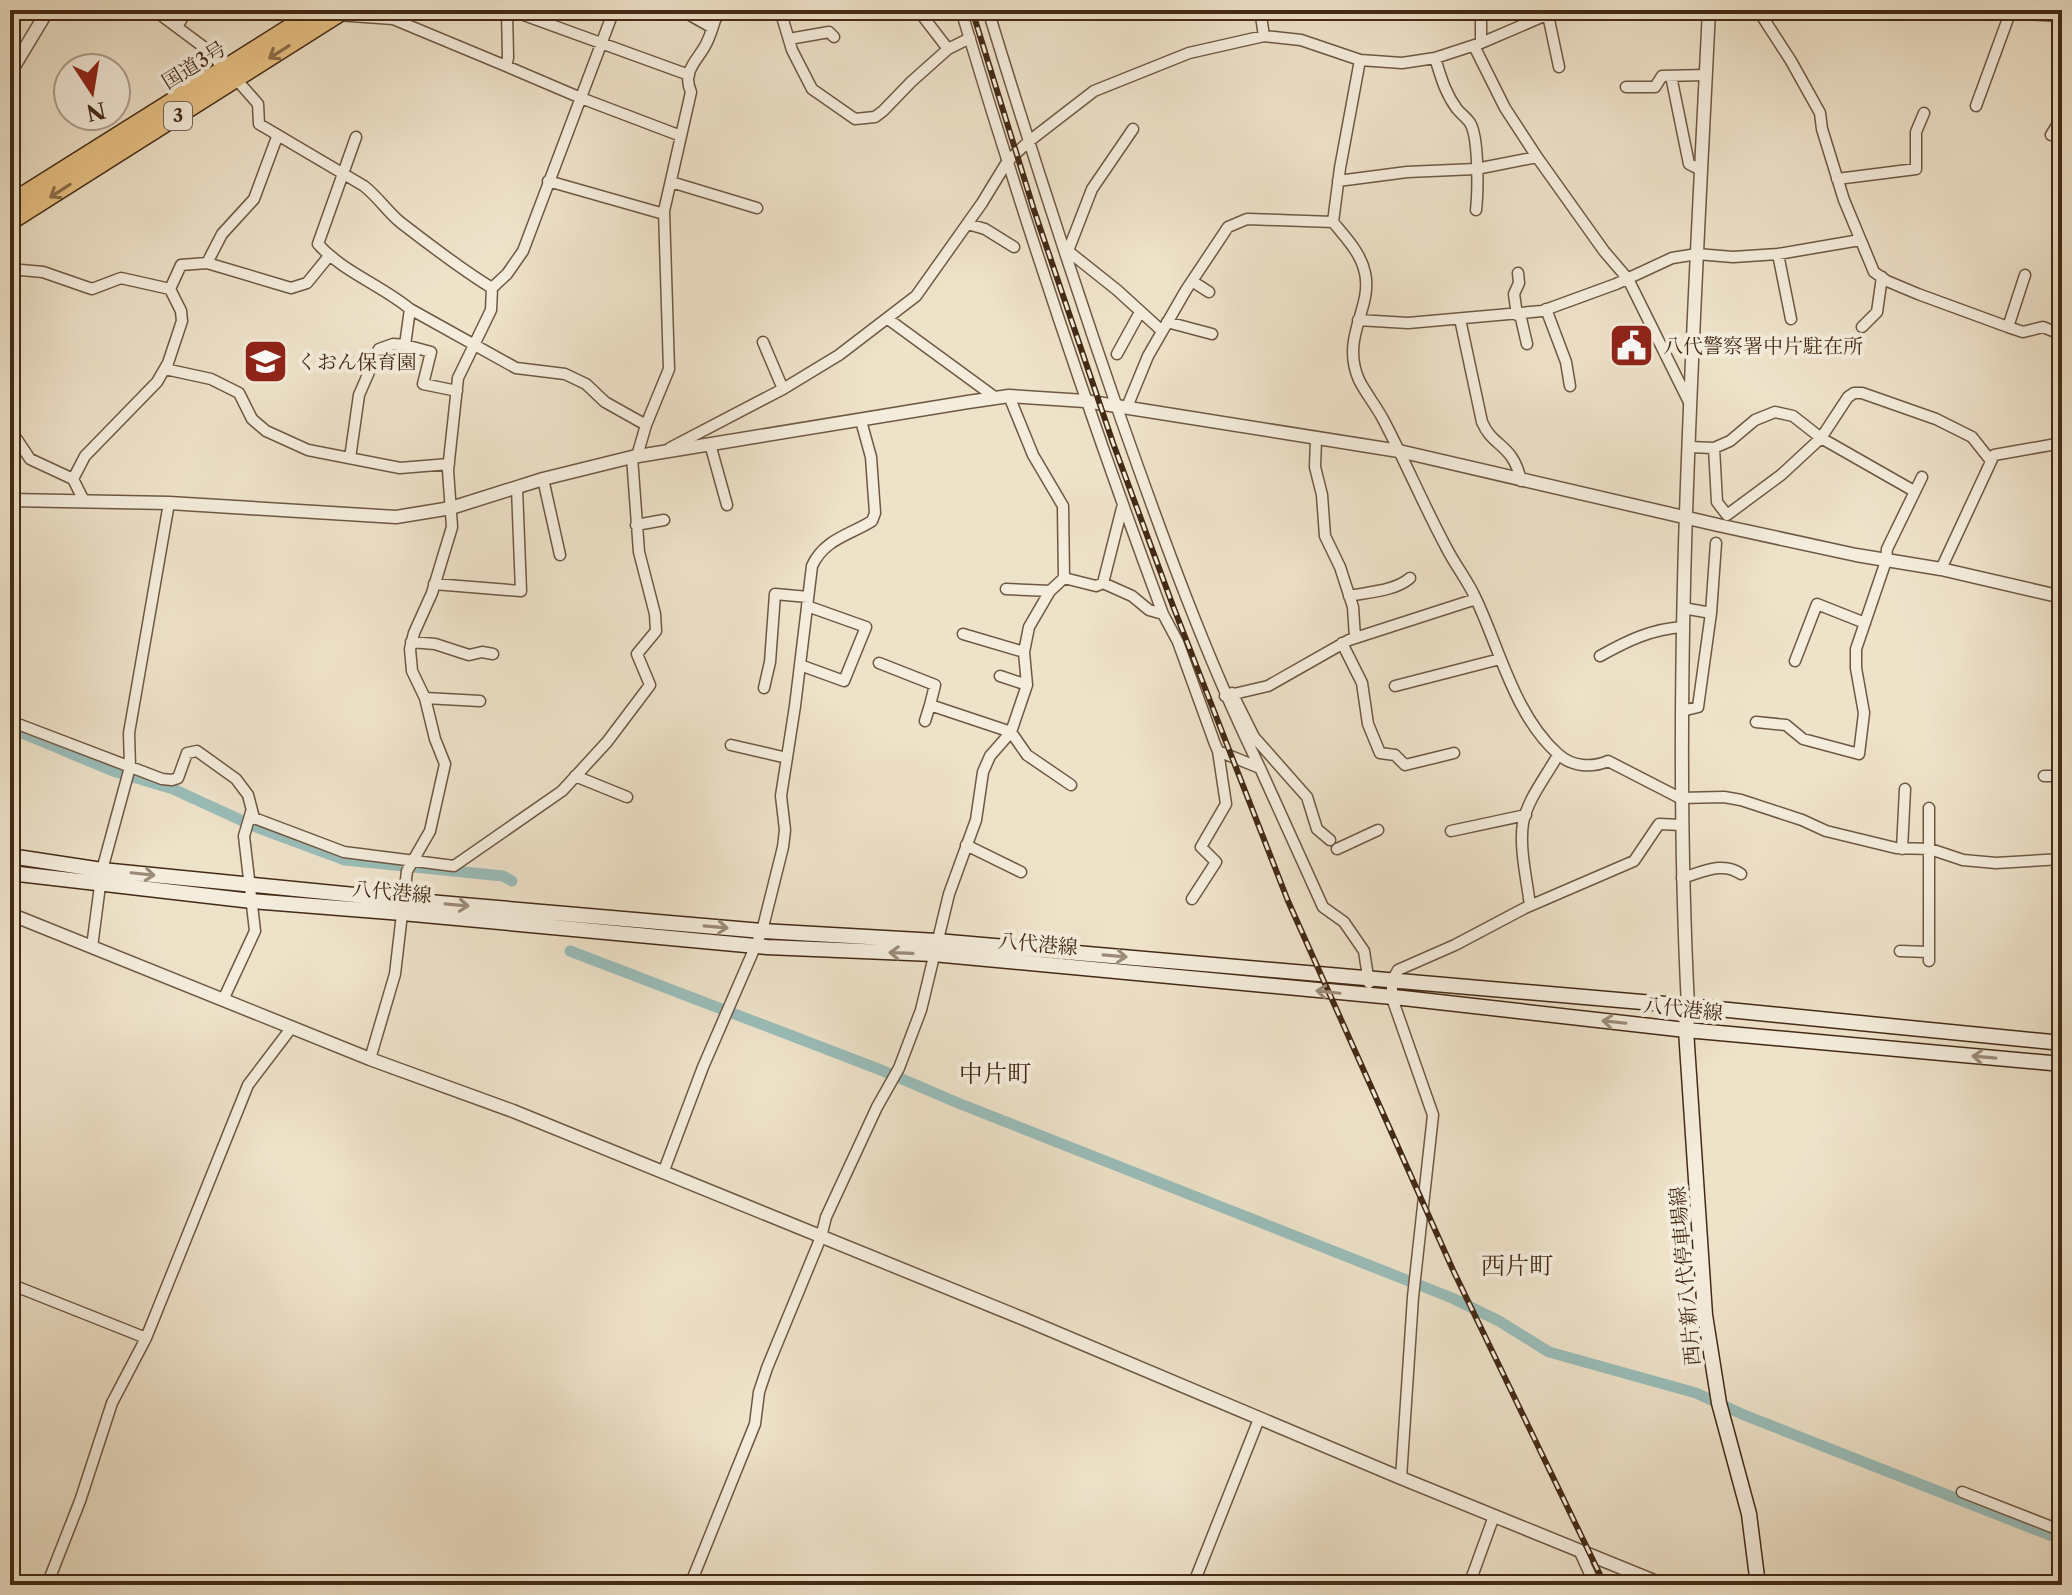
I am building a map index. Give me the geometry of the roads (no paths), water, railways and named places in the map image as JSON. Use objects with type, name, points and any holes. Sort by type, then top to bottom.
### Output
[{"type":"highway","name":"国道3号","points":[[10,222],[230,74],[317,10]]},
{"type":"highway","name":"国道3号","points":[[10,203],[341,12]]},
{"type":"main road","name":"八代港線","points":[[10,856],[101,878],[252,901],[403,906],[1367,978],[2062,1043]]},
{"type":"main road","name":"八代港線","points":[[10,873],[250,885],[403,906],[756,946],[935,947],[1686,1030],[2062,1064]]},
{"type":"main road","name":"西片新八代停車場線","points":[[1688,1006],[1686,1030],[1705,1315],[1719,1403],[1749,1514],[1758,1585]]},
{"type":"street","points":[[10,73],[48,10]]},
{"type":"street","points":[[154,10],[209,51],[258,104],[259,124],[343,172],[377,196],[401,223],[418,233],[455,266],[492,288]]},
{"type":"street","points":[[177,27],[187,10]]},
{"type":"street","points":[[506,66],[508,10],[689,75]]},
{"type":"street","points":[[370,1059],[395,974],[407,871],[430,831],[445,764],[425,698],[412,671],[411,642],[452,527],[449,464],[458,378],[491,310],[492,288],[507,274],[523,251],[614,10]]},
{"type":"street","points":[[681,10],[711,27]]},
{"type":"street","points":[[10,721],[172,780],[178,778],[187,753],[197,751],[236,779],[248,795],[254,818],[344,852],[454,866],[562,791],[607,742],[650,685],[637,654],[656,631],[639,552],[634,456],[669,369],[664,214],[691,92],[687,82],[691,63],[706,45],[719,10]]},
{"type":"street","points":[[780,10],[789,39],[812,89],[855,119],[875,117],[948,49],[970,38]]},
{"type":"street","points":[[918,10],[948,49]]},
{"type":"street","points":[[961,10],[1085,401],[1163,614],[1178,642],[1218,751],[1226,804],[1201,847],[1216,862],[1192,899]]},
{"type":"street","points":[[988,10],[1028,142],[1122,406],[1167,550],[1323,907],[1344,922],[1364,951],[1367,978],[1374,997]]},
{"type":"street","points":[[1260,10],[1264,36]]},
{"type":"street","points":[[1481,10],[1478,44],[1505,108],[1604,251],[1628,279],[1690,404]]},
{"type":"street","points":[[661,452],[783,389],[839,355],[916,296],[970,225],[1007,162],[1094,91],[1189,53],[1264,36],[1301,40],[1360,60],[1402,63],[1435,58],[1548,15],[1572,10]]},
{"type":"street","points":[[1688,1006],[1680,798],[1684,517],[1709,10]]},
{"type":"street","points":[[1758,10],[1820,113],[1837,179],[1874,272],[1918,294],[2008,327],[2023,332],[2043,327],[2062,335]]},
{"type":"street","points":[[1947,10],[2062,16]]},
{"type":"street","points":[[341,12],[393,19],[433,33],[581,98],[681,136]]},
{"type":"street","points":[[1976,106],[2006,12]]},
{"type":"street","points":[[1548,15],[1559,67]]},
{"type":"street","points":[[789,39],[829,32],[834,37]]},
{"type":"street","points":[[1435,58],[1444,89],[1470,123],[1475,137],[1479,185],[1476,210]]},
{"type":"street","points":[[1360,60],[1333,222],[1358,254],[1366,274],[1366,291],[1353,335],[1358,378],[1383,417],[1446,547],[1476,599],[1527,716],[1558,755],[1573,763],[1594,767],[1608,761],[1621,765],[1680,798],[1724,797],[1741,800],[1826,831],[1902,849],[1930,849],[1963,860],[1996,863],[2062,859]]},
{"type":"street","points":[[1626,87],[1655,87],[1662,76],[1706,75]]},
{"type":"street","points":[[1671,76],[1689,164],[1701,170]]},
{"type":"street","points":[[1837,179],[1916,169],[1916,132],[1924,113]]},
{"type":"street","points":[[2051,135],[2062,117]]},
{"type":"street","points":[[1133,129],[1092,189],[1068,251],[1140,312],[1165,327],[1212,334]]},
{"type":"street","points":[[207,263],[222,234],[254,199],[277,137]]},
{"type":"street","points":[[356,137],[318,244],[329,256],[410,309],[516,368],[565,374],[586,384],[605,402],[646,425]]},
{"type":"street","points":[[1338,181],[1428,170],[1476,169],[1537,157]]},
{"type":"street","points":[[548,181],[664,214]]},
{"type":"street","points":[[671,182],[757,208]]},
{"type":"street","points":[[1122,406],[1192,281],[1228,227],[1247,219],[1333,222]]},
{"type":"street","points":[[970,225],[985,229],[1014,247]]},
{"type":"street","points":[[1358,320],[1408,323],[1519,315],[1546,309],[1628,279],[1672,258],[1697,254],[1733,257],[1778,254],[1860,240]]},
{"type":"street","points":[[1778,254],[1791,319]]},
{"type":"street","points":[[170,289],[181,265],[207,263],[291,288],[307,283],[329,256]]},
{"type":"street","points":[[10,269],[43,272],[92,289],[121,278],[170,289]]},
{"type":"street","points":[[1518,273],[1519,283],[1514,294],[1527,344]]},
{"type":"street","points":[[2008,327],[2025,275]]},
{"type":"street","points":[[1862,327],[1877,312],[1882,277]]},
{"type":"street","points":[[1192,281],[1209,292]]},
{"type":"street","points":[[73,479],[85,456],[157,382],[165,369],[182,321],[181,311],[170,289]]},
{"type":"street","points":[[405,345],[410,309]]},
{"type":"street","points":[[1546,309],[1562,351],[1570,386]]},
{"type":"street","points":[[1117,354],[1140,312]]},
{"type":"street","points":[[690,1585],[755,1424],[759,1392],[767,1368],[821,1237],[826,1217],[877,1107],[899,1068],[921,1010],[949,894],[976,820],[983,772],[990,756],[1011,732],[1027,685],[1024,652],[1029,627],[1050,591],[1064,578],[1063,506],[1002,397],[888,319]]},
{"type":"street","points":[[1460,319],[1482,422],[1486,432],[1501,442],[1516,462],[1521,481]]},
{"type":"street","points":[[763,342],[783,389]]},
{"type":"street","points":[[350,458],[359,395],[376,356],[385,346],[405,345],[431,352],[423,384],[457,391]]},
{"type":"street","points":[[165,369],[211,379],[239,393],[252,419],[266,431],[308,450],[400,468],[449,464]]},
{"type":"street","points":[[1714,448],[1717,502],[1727,515],[1781,475],[1821,438],[1848,397],[1854,393],[1862,393],[1936,419],[1972,437],[1991,461]]},
{"type":"street","points":[[10,500],[169,503],[396,517],[451,508],[543,479],[634,456],[1002,397],[1122,406],[1399,451],[1684,517],[2062,597]]},
{"type":"street","points":[[1688,447],[1714,448],[1730,441],[1755,420],[1775,412],[1793,416],[1821,438],[1914,491]]},
{"type":"street","points":[[663,1173],[762,931],[783,847],[785,830],[781,796],[812,566],[815,558],[848,531],[872,521],[875,513],[871,457],[861,421]]},
{"type":"street","points":[[10,429],[30,459],[73,479],[84,501]]},
{"type":"street","points":[[1316,439],[1315,467],[1322,495],[1325,536],[1340,567],[1353,607],[1355,638]]},
{"type":"street","points":[[1941,569],[1994,455],[2062,443]]},
{"type":"street","points":[[710,444],[727,505]]},
{"type":"street","points":[[1756,722],[1786,725],[1803,739],[1859,754],[1864,713],[1856,649],[1886,561],[1887,549],[1922,477]]},
{"type":"street","points":[[543,479],[560,555]]},
{"type":"street","points":[[434,584],[521,591],[517,488]]},
{"type":"street","points":[[92,947],[101,878],[130,767],[129,733],[169,503]]},
{"type":"street","points":[[1103,583],[1122,506]]},
{"type":"street","points":[[636,525],[664,520]]},
{"type":"street","points":[[1682,711],[1698,707],[1711,613],[1716,543]]},
{"type":"street","points":[[1064,578],[1096,586],[1103,583],[1132,596],[1149,610],[1163,614]]},
{"type":"street","points":[[1349,596],[1403,584],[1410,578]]},
{"type":"street","points":[[1006,589],[1050,591]]},
{"type":"street","points":[[764,688],[770,662],[775,594],[808,602],[866,627],[844,681],[800,665]]},
{"type":"street","points":[[1228,695],[1268,686],[1342,643],[1476,599]]},
{"type":"street","points":[[1795,661],[1817,604],[1865,623]]},
{"type":"street","points":[[1683,608],[1711,613]]},
{"type":"street","points":[[1600,656],[1634,637],[1661,628],[1683,627]]},
{"type":"street","points":[[963,634],[1024,652]]},
{"type":"street","points":[[411,642],[435,644],[469,655],[482,652],[493,654]]},
{"type":"street","points":[[1342,643],[1362,683],[1368,724],[1380,753],[1395,755],[1405,765],[1454,753]]},
{"type":"street","points":[[1395,686],[1500,659]]},
{"type":"street","points":[[879,663],[935,685],[925,721]]},
{"type":"street","points":[[1000,676],[1027,685]]},
{"type":"street","points":[[1228,695],[1254,737],[1307,797],[1317,829],[1334,845],[1378,830]]},
{"type":"street","points":[[425,698],[480,701]]},
{"type":"street","points":[[930,705],[1011,732],[1027,755],[1071,785]]},
{"type":"street","points":[[731,745],[787,758]]},
{"type":"street","points":[[1218,751],[1260,768]]},
{"type":"street","points":[[1530,906],[1523,854],[1523,825],[1558,755]]},
{"type":"street","points":[[575,776],[627,797]]},
{"type":"street","points":[[2044,776],[2062,776]]},
{"type":"street","points":[[1902,849],[1905,789]]},
{"type":"street","points":[[1900,951],[1928,957],[1929,808]]},
{"type":"street","points":[[223,1000],[255,931],[244,836],[251,813]]},
{"type":"street","points":[[1451,831],[1526,815]]},
{"type":"street","points":[[1401,1478],[1413,1297],[1433,1115],[1392,998],[1392,981],[1398,970],[1530,906],[1634,861],[1659,824],[1681,825]]},
{"type":"street","points":[[966,845],[1021,872]]},
{"type":"street","points":[[1682,878],[1731,867],[1741,874]]},
{"type":"street","points":[[10,914],[370,1059],[513,1111],[1664,1585]]},
{"type":"street","points":[[47,1585],[80,1501],[112,1403],[146,1338],[248,1085],[292,1027]]},
{"type":"street","points":[[10,1284],[146,1338]]},
{"type":"street","points":[[1193,1585],[1259,1419]]},
{"type":"street","points":[[1962,1492],[2062,1531]]},
{"type":"street","points":[[1469,1585],[1494,1516]]},
{"type":"street","points":[[1579,1550],[1595,1585]]},
{"type":"waterway","points":[[10,728],[113,771],[173,789],[256,827],[345,860],[503,876],[512,881]]},
{"type":"waterway","points":[[570,951],[881,1070],[1452,1298],[1499,1321],[1549,1352],[1696,1393],[1744,1415],[2062,1540]]},
{"type":"railway","points":[[972,10],[1034,210],[1113,443],[1288,901],[1453,1270],[1605,1585]]},
{"type":"place","name":"八代警察署中片駐在所","points":[[1632,346]]},
{"type":"place","name":"くおん保育園","points":[[266,362]]},
{"type":"district","name":"中片町","points":[[995,1074]]},
{"type":"district","name":"西片町","points":[[1517,1266]]}]
